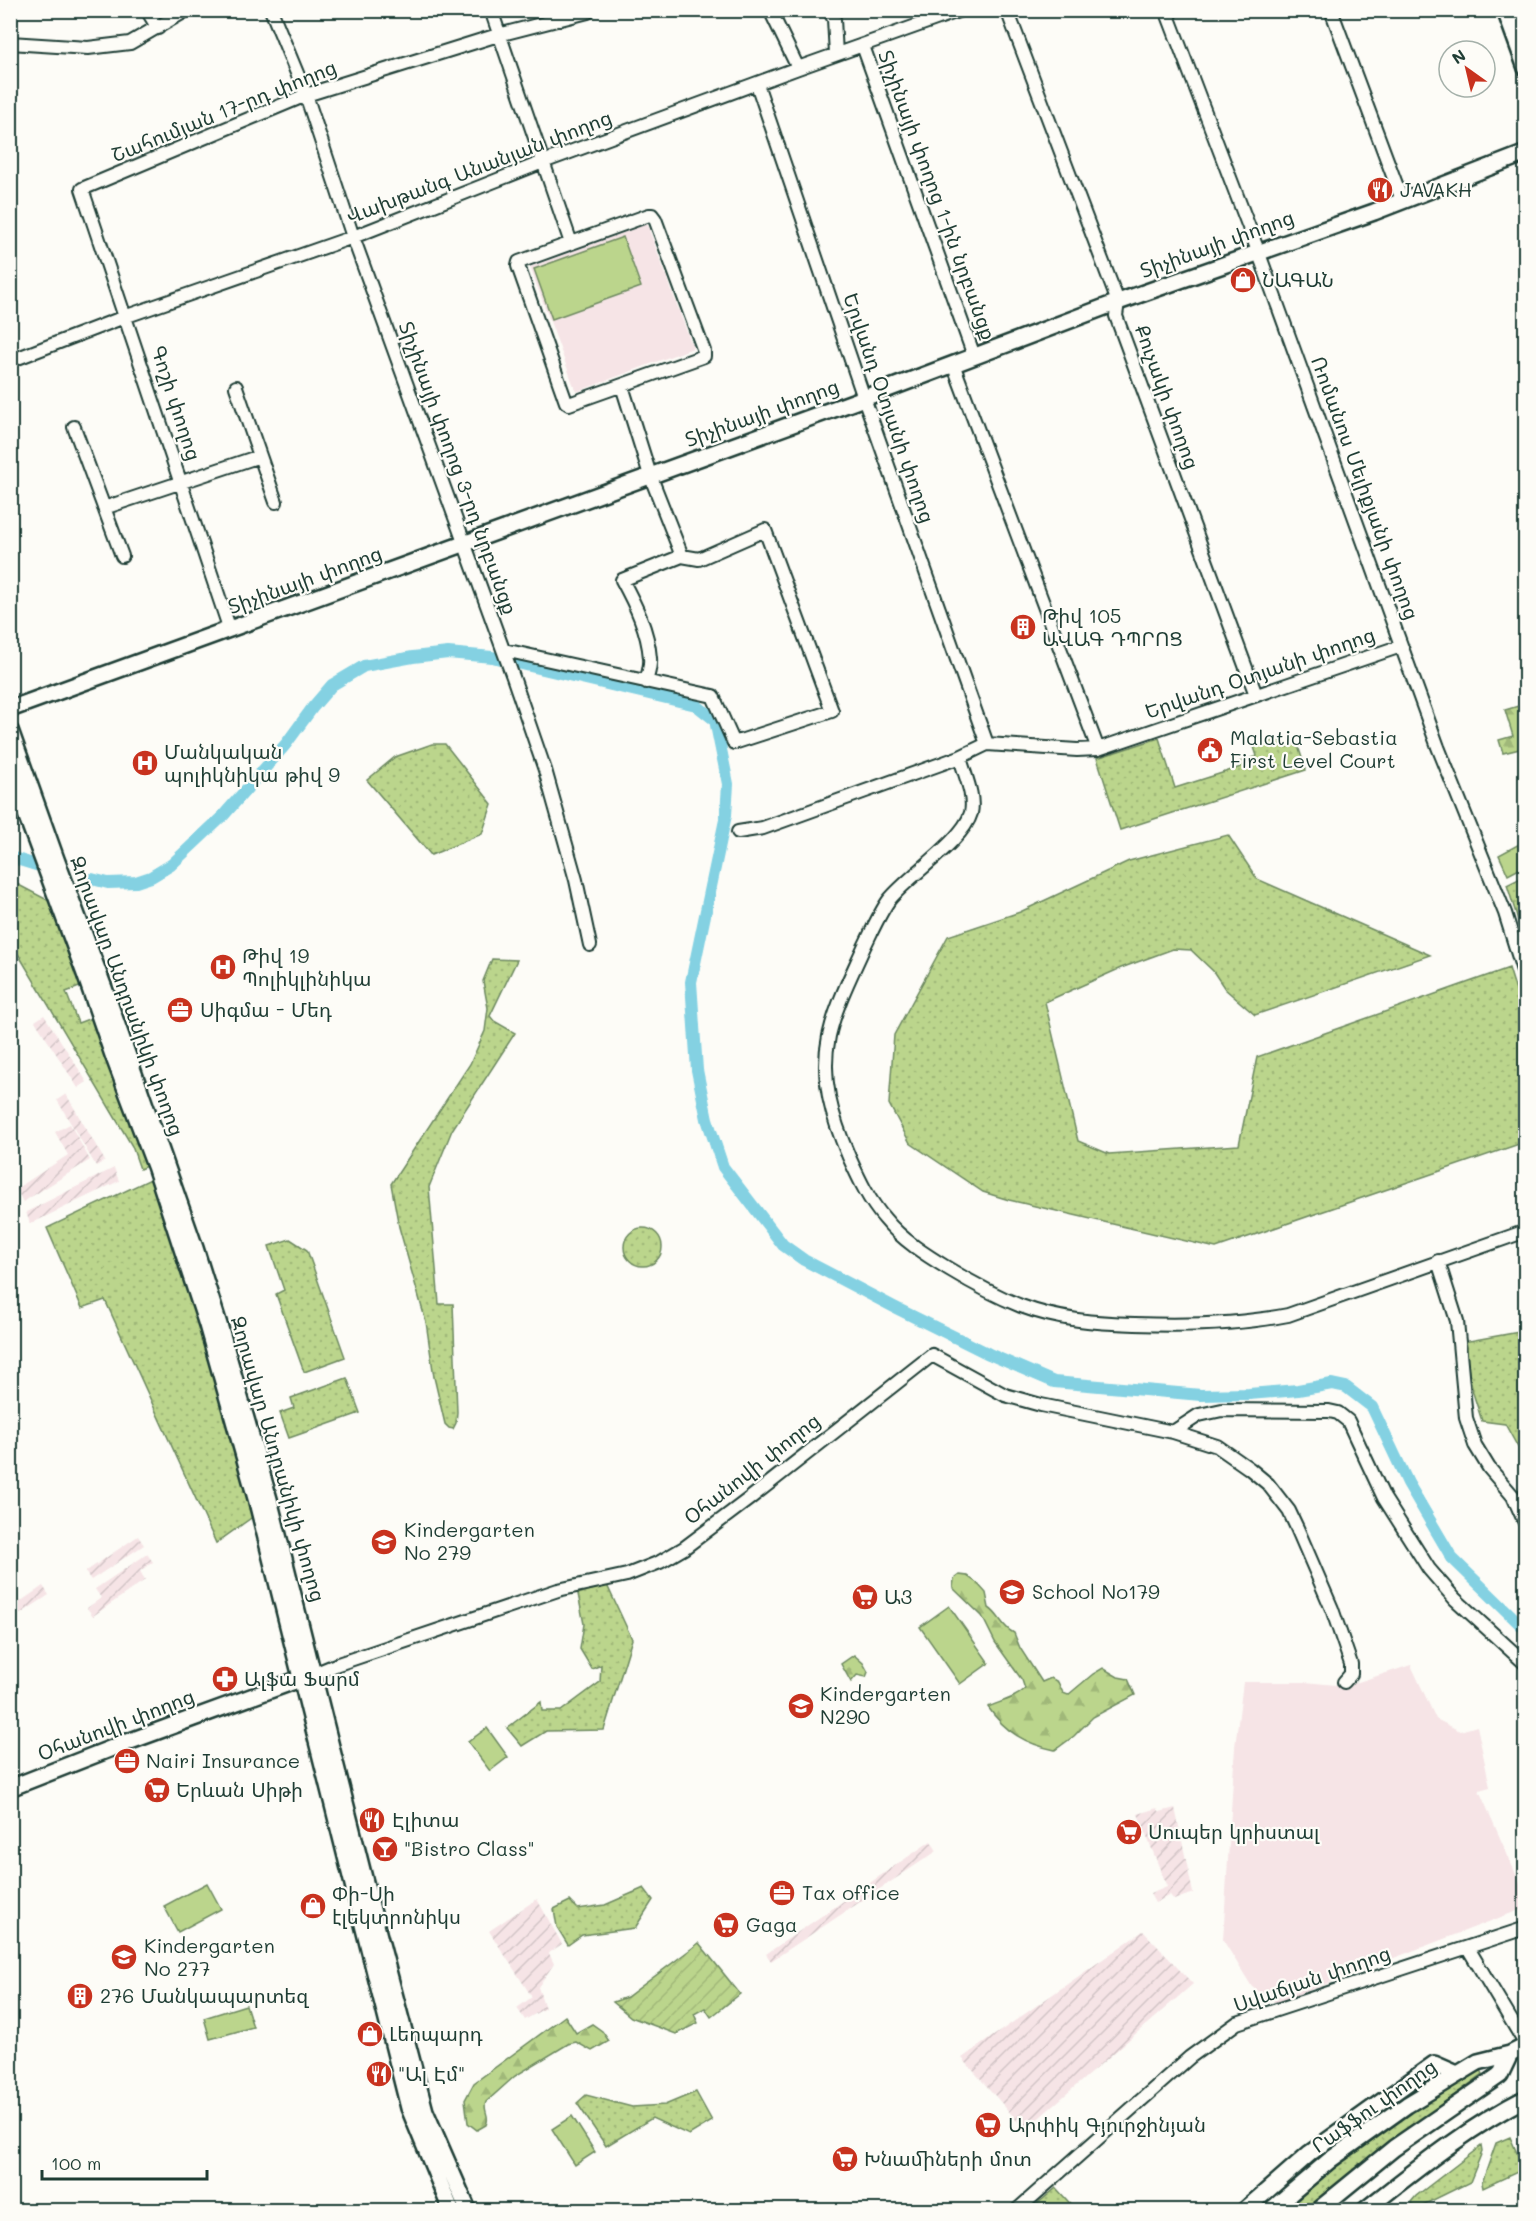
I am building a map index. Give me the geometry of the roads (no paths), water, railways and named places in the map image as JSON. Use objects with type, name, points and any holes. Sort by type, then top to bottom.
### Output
[{"type":"main road","points":[[1505,10],[1526,68]]},
{"type":"main road","points":[[1518,10],[1526,30]]},
{"type":"main road","name":"Տիչինայի փողոց","points":[[10,709],[864,399],[1118,302],[1526,153]]},
{"type":"main road","name":"Զորավար Անդրանիկի փողոց","points":[[10,730],[160,1164],[203,1314],[236,1405],[425,2110],[468,2211]]},
{"type":"main road","name":"Զորավար Անդրանիկի փողոց","points":[[10,771],[113,1055],[160,1164]]},
{"type":"main road","name":"Զորավար Անդրանիկի փողոց","points":[[307,1674],[356,1903],[409,2108],[451,2211]]},
{"type":"main road","name":"Օհանովի փողոց","points":[[10,1781],[307,1674]]},
{"type":"main road","name":"Օհանովի փողոց","points":[[10,1788],[307,1674]]},
{"type":"main road","name":"Րաֆֆու փողոց","points":[[1271,2211],[1330,2160],[1407,2105],[1478,2062],[1510,2054],[1526,2046]]},
{"type":"main road","points":[[1318,2211],[1394,2148],[1500,2075],[1510,2054]]},
{"type":"main road","points":[[1245,2211],[1310,2153],[1434,2064],[1457,2074]]},
{"type":"main road","points":[[1365,2211],[1491,2116],[1526,2098]]},
{"type":"street","points":[[147,10],[158,28]]},
{"type":"street","points":[[10,44],[88,48],[130,43],[188,10]]},
{"type":"street","name":"Տիչինայի փողոց 3-րդ նրբանցք","points":[[270,10],[306,95],[353,237],[504,650],[545,770],[576,880],[590,945]]},
{"type":"street","points":[[491,10],[571,243]]},
{"type":"street","points":[[770,10],[798,68]]},
{"type":"street","points":[[829,10],[834,19],[836,54]]},
{"type":"street","name":"Վախթանգ Անանյան փողոց","points":[[10,361],[126,316],[353,237],[543,162],[962,10]]},
{"type":"street","name":"Քուչակի փողոց","points":[[1007,10],[1118,302],[1116,316],[1256,695]]},
{"type":"street","name":"Ռոմանոս Մելիքյանի փողոց","points":[[1166,10],[1258,251],[1438,747],[1505,913],[1526,980]]},
{"type":"street","points":[[1331,10],[1402,200]]},
{"type":"street","name":"Շահումյան 17-րդ փողոց","points":[[82,189],[306,95],[498,35],[588,12]]},
{"type":"street","name":"Տիչինայի փողոց 1-ին նրբանցք","points":[[862,46],[974,356]]},
{"type":"street","name":"Երվանդ Օտյանի փողոց","points":[[757,84],[864,399],[987,744]]},
{"type":"street","name":"Գոշի փողոց","points":[[82,189],[230,630]]},
{"type":"street","points":[[652,215],[704,356],[572,404],[566,402],[518,266],[523,260],[571,243],[652,215]]},
{"type":"street","points":[[954,364],[1098,749]]},
{"type":"street","points":[[622,386],[650,475],[682,556]]},
{"type":"street","points":[[236,387],[276,502]]},
{"type":"street","points":[[74,427],[122,556]]},
{"type":"street","points":[[104,508],[260,456]]},
{"type":"street","points":[[504,650],[646,682],[714,696],[734,743],[832,711],[765,530],[699,559],[682,556],[622,579],[643,625],[651,660],[646,682]]},
{"type":"street","name":"Երվանդ Օտյանի փողոց","points":[[738,832],[763,828],[960,757],[987,744],[1077,750],[1098,749],[1401,646]]},
{"type":"street","points":[[960,757],[972,798],[971,813],[962,829],[889,901],[839,1001],[829,1037],[826,1070],[829,1101],[836,1128],[869,1198],[885,1220],[908,1242],[979,1287],[1033,1310],[1065,1319],[1104,1323],[1193,1326],[1261,1320],[1288,1315],[1526,1231]]},
{"type":"street","points":[[1438,1261],[1457,1321],[1466,1418],[1475,1445],[1489,1468],[1513,1496],[1526,1525]]},
{"type":"street","name":"Օհանովի փողոց","points":[[307,1674],[558,1590],[627,1575],[660,1562],[684,1548],[758,1492],[933,1354],[1005,1395],[1041,1405],[1173,1432],[1217,1446],[1268,1484],[1289,1511],[1332,1609],[1352,1664],[1351,1674],[1344,1682]]},
{"type":"street","points":[[1173,1432],[1198,1415],[1222,1410],[1300,1410],[1338,1413],[1348,1421],[1384,1498],[1429,1569],[1477,1621],[1526,1664]]},
{"type":"street","name":"Սվաճյան փողոց","points":[[1017,2211],[1190,2056],[1237,2023],[1526,1928]]},
{"type":"street","points":[[1467,1948],[1526,2046]]},
{"type":"waterway","points":[[92,879],[108,883],[136,882],[151,877],[171,865],[223,816],[286,744],[332,685],[364,666],[448,653],[492,657],[696,705],[715,720],[728,784],[726,815],[691,982],[697,1070],[707,1119],[723,1167],[783,1245],[804,1260],[894,1307],[989,1354],[1054,1382],[1201,1395],[1298,1390],[1332,1384],[1346,1387],[1372,1407],[1408,1483],[1452,1558],[1526,1630]]},
{"type":"waterway","points":[[10,857],[36,865]]},
{"type":"place","name":"JAVAKH","points":[[1380,190]]},
{"type":"place","name":"ՆԱԳԱՆ","points":[[1243,280]]},
{"type":"place","name":"Թիվ 105 ԱՎԱԳ ԴՊՐՈՑ","points":[[1023,627]]},
{"type":"place","name":"Malatia-Sebastia First Level Court","points":[[1210,750]]},
{"type":"place","name":"Մանկական պոլիկնիկա թիվ 9","points":[[145,763]]},
{"type":"place","name":"Թիվ 19 Պոլիկլինիկա","points":[[223,967]]},
{"type":"place","name":"Սիգմա - Մեդ","points":[[180,1010]]},
{"type":"place","name":"Kindergarten No 279","points":[[384,1542]]},
{"type":"place","name":"School No179","points":[[1012,1592]]},
{"type":"place","name":"Ա3","points":[[865,1597]]},
{"type":"place","name":"Ալֆա Ֆարմ","points":[[225,1679]]},
{"type":"place","name":"Kindergarten N290","points":[[801,1706]]},
{"type":"place","name":"Nairi Insurance","points":[[127,1761]]},
{"type":"place","name":"Երևան Սիթի","points":[[157,1790]]},
{"type":"place","name":"Էլիտա","points":[[372,1820]]},
{"type":"place","name":"Սուպեր կրիստալ","points":[[1129,1832]]},
{"type":"place","name":"\"Bistro Class\"","points":[[385,1849]]},
{"type":"place","name":"Tax office","points":[[782,1893]]},
{"type":"place","name":"Փի-Սի էլեկտրոնիկս","points":[[313,1906]]},
{"type":"place","name":"Gaga","points":[[726,1925]]},
{"type":"place","name":"Kindergarten No 277","points":[[124,1957]]},
{"type":"place","name":"276 Մանկապարտեզ","points":[[80,1996]]},
{"type":"place","name":"Լեոպարդ","points":[[370,2034]]},
{"type":"place","name":"\"Ալ Էմ\"","points":[[379,2074]]},
{"type":"place","name":"Արփիկ Գյուրջինյան","points":[[988,2125]]},
{"type":"place","name":"Խնամիների մոտ","points":[[845,2159]]}]
